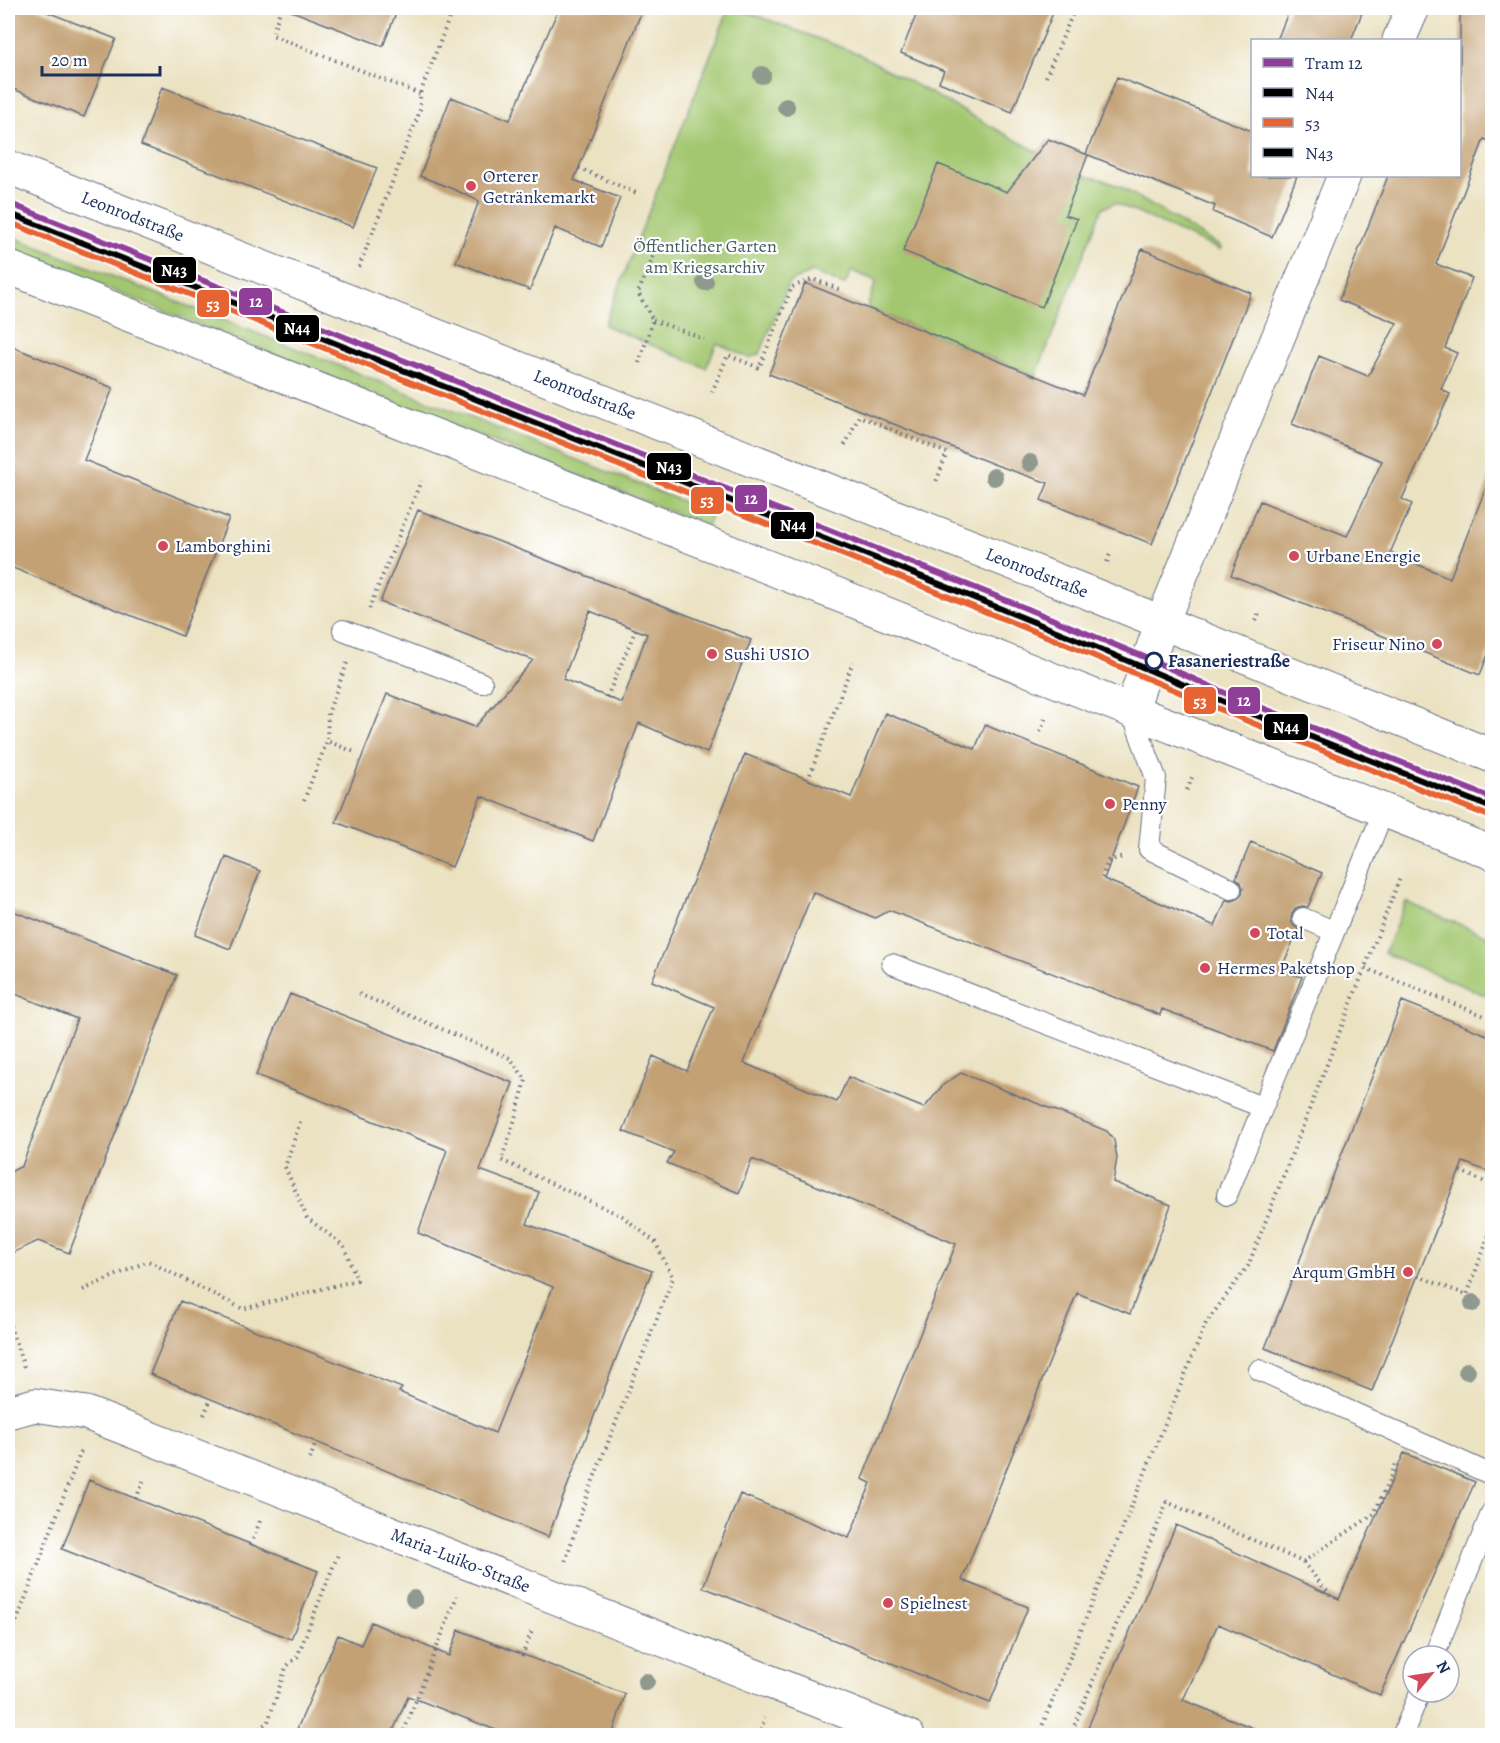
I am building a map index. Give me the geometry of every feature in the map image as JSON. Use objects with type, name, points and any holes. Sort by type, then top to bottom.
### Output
[{"type":"main road","points":[[1399,39],[1413,8]]},
{"type":"main road","name":"Leonrodstraße","points":[[8,166],[1162,621],[1492,756]]},
{"type":"main road","points":[[1131,711],[1162,621],[1344,177]]},
{"type":"main road","points":[[8,267],[1492,853]]},
{"type":"main road","name":"Maria-Luiko-Straße","points":[[8,1412],[35,1405],[86,1413],[104,1419],[908,1736]]},
{"type":"lane","points":[[8,213],[900,568],[1292,730],[1492,808]]},
{"type":"lane","points":[[343,630],[482,683]]},
{"type":"lane","points":[[1131,711],[1156,778],[1149,849],[1231,889]]},
{"type":"lane","points":[[1227,1195],[1384,810]]},
{"type":"lane","points":[[1303,918],[1333,931]]},
{"type":"lane","points":[[892,964],[1262,1107]]},
{"type":"lane","points":[[1259,1370],[1492,1475]]},
{"type":"lane","points":[[1439,1644],[1492,1511]]},
{"type":"lane","points":[[1402,1736],[1415,1704]]},
{"type":"path","points":[[281,8],[272,35],[420,94]]},
{"type":"path","points":[[344,300],[365,254],[420,111],[420,94],[453,8]]},
{"type":"path","points":[[1046,77],[1074,8]]},
{"type":"path","points":[[579,168],[638,194]]},
{"type":"path","points":[[659,242],[639,293],[653,320],[704,339]]},
{"type":"path","points":[[712,392],[728,356],[759,368],[792,287],[813,279],[841,290]]},
{"type":"path","points":[[639,363],[653,320]]},
{"type":"path","points":[[845,445],[858,416],[947,453],[936,482]]},
{"type":"path","points":[[886,429],[889,423]]},
{"type":"path","points":[[607,697],[636,629]]},
{"type":"path","points":[[808,780],[854,662]]},
{"type":"path","points":[[304,800],[327,741]]},
{"type":"path","points":[[1038,1736],[1206,1323],[1248,1266],[1400,878]]},
{"type":"path","points":[[1365,968],[1492,1019]]},
{"type":"path","points":[[359,994],[510,1058],[526,1080],[501,1160],[622,1216],[655,1242],[673,1278],[586,1498],[564,1564]]},
{"type":"path","points":[[83,1290],[148,1261],[243,1309],[357,1280],[344,1246],[308,1218],[285,1167],[301,1119]]},
{"type":"path","points":[[1460,1171],[1492,1185]]},
{"type":"path","points":[[1418,1276],[1467,1295],[1492,1226]]},
{"type":"path","points":[[8,1320],[25,1366],[26,1378]]},
{"type":"path","points":[[204,1415],[211,1399]]},
{"type":"path","points":[[1303,1562],[1374,1514],[1408,1437]]},
{"type":"path","points":[[8,1644],[85,1441]]},
{"type":"path","points":[[310,1459],[316,1442]]},
{"type":"path","points":[[136,1499],[146,1473]]},
{"type":"path","points":[[1070,1736],[1167,1502],[1303,1562],[1330,1595]]},
{"type":"path","points":[[251,1545],[261,1518]]},
{"type":"path","points":[[249,1736],[268,1722],[286,1667],[297,1657],[343,1542]]},
{"type":"path","points":[[402,1736],[460,1590]]},
{"type":"path","points":[[522,1656],[536,1621]]},
{"type":"green space","name":"Öffentlicher Garten am Kriegsarchiv","points":[[729,8],[737,8],[859,54],[1080,175],[1101,179],[1121,187],[1221,247],[1220,250],[1115,203],[1102,208],[1036,376],[867,308],[876,281],[852,271],[844,285],[813,272],[789,282],[760,354],[749,358],[717,343],[706,368],[604,325]]},
{"type":"green space","points":[[8,235],[712,513],[707,526],[8,249]]},
{"type":"green space","points":[[1406,902],[1492,938],[1492,998],[1384,953]]},
{"type":"building","points":[[8,8],[37,8],[116,39],[84,117],[8,87]]},
{"type":"building","points":[[289,8],[398,8],[383,46],[289,10]]},
{"type":"building","points":[[559,8],[643,8],[574,180],[620,198],[601,247],[555,228],[530,290],[456,262],[479,201],[420,176],[451,97],[510,120]]},
{"type":"building","points":[[919,8],[1055,8],[1012,112],[939,82],[944,71],[901,53]]},
{"type":"building","points":[[1290,8],[1364,8],[1351,39],[1277,39]]},
{"type":"building","points":[[1460,8],[1492,8],[1492,142],[1484,139],[1436,264],[1472,278],[1445,348],[1457,353],[1441,389],[1450,394],[1402,499],[1412,504],[1390,553],[1450,578],[1492,475],[1492,644],[1480,675],[1231,575],[1260,501],[1347,536],[1382,461],[1292,424],[1319,356],[1368,376],[1397,323],[1339,300],[1388,177],[1461,177]]},
{"type":"building","points":[[1117,77],[1251,131],[1251,177],[1297,177],[1272,237],[1213,212],[1215,206],[1086,154]]},
{"type":"building","points":[[162,87],[377,168],[353,227],[141,145]]},
{"type":"building","points":[[1048,139],[1088,155],[1065,215],[1077,219],[1042,307],[903,251],[938,164],[1007,192]]},
{"type":"building","points":[[1142,249],[1251,293],[1152,544],[1041,500],[1048,483],[996,465],[769,374],[805,283],[1083,395]]},
{"type":"building","points":[[8,345],[113,388],[84,460],[229,518],[182,636],[8,566]]},
{"type":"building","points":[[418,510],[751,640],[707,753],[639,723],[593,841],[481,796],[452,867],[336,822],[387,694],[475,727],[533,660],[380,602]],"holes":[[[590,611],[647,634],[622,703],[563,679]]]},
{"type":"building","points":[[885,713],[975,749],[985,725],[1138,787],[1104,879],[1215,926],[1226,900],[1232,901],[1242,894],[1243,888],[1236,878],[1251,842],[1322,873],[1308,907],[1296,908],[1292,914],[1293,925],[1298,929],[1281,970],[1302,977],[1273,1051],[1162,1009],[1160,1015],[889,910],[875,918],[813,892],[744,1063],[837,1102],[848,1077],[924,1108],[943,1085],[961,1073],[1107,1131],[1114,1140],[1117,1158],[1113,1182],[1171,1205],[1130,1314],[1077,1293],[962,1580],[1028,1607],[990,1703],[703,1587],[740,1494],[849,1538],[871,1483],[862,1479],[956,1244],[752,1159],[739,1193],[667,1163],[674,1152],[623,1131],[653,1056],[687,1071],[714,1007],[652,981],[745,754],[851,797]]},
{"type":"building","points":[[226,857],[260,871],[230,949],[195,935]]},
{"type":"building","points":[[8,909],[177,975],[69,1253],[38,1241],[8,1255],[8,1173],[22,1166],[77,1019],[8,991]]},
{"type":"building","points":[[290,994],[513,1083],[480,1170],[539,1192],[527,1224],[652,1271],[548,1537],[150,1374],[180,1301],[402,1388],[399,1392],[495,1433],[553,1287],[418,1233],[447,1150],[256,1075]]},
{"type":"building","points":[[1402,1001],[1492,1037],[1492,1173],[1463,1162],[1372,1391],[1265,1348]]},
{"type":"building","points":[[1404,1453],[1475,1482],[1380,1695],[1218,1624],[1183,1700],[1268,1734],[1267,1736],[1084,1736],[1176,1525],[1339,1599]]},
{"type":"building","points":[[89,1480],[318,1571],[291,1639],[62,1549]]},
{"type":"building","points":[[371,1622],[449,1656],[459,1630],[625,1694],[612,1736],[511,1736],[408,1696],[391,1736],[294,1736],[338,1635],[361,1645]]},
{"type":"tram line","name":"12","points":[[8,203],[1013,603],[1227,694],[1492,798]]},
{"type":"transit line","name":"N43","points":[[11,205],[903,560],[1080,631],[1256,706],[1492,799]]},
{"type":"transit line","name":"N44","points":[[8,213],[900,568],[1253,714],[1492,808]]},
{"type":"transit line","name":"53","points":[[8,222],[897,576],[1250,722],[1489,816]]},
{"type":"place","name":"Orterer Getränkemarkt","points":[[471,186]]},
{"type":"place","name":"Lamborghini","points":[[163,546]]},
{"type":"place","name":"Urbane Energie","points":[[1294,556]]},
{"type":"place","name":"Friseur Nino","points":[[1437,644]]},
{"type":"place","name":"Sushi USIO","points":[[712,654]]},
{"type":"place","name":"Fasaneriestraße","points":[[1154,661]]},
{"type":"place","name":"Penny","points":[[1110,804]]},
{"type":"place","name":"Total","points":[[1255,933]]},
{"type":"place","name":"Hermes Paketshop","points":[[1205,968]]},
{"type":"place","name":"Arqum GmbH","points":[[1408,1272]]},
{"type":"place","name":"Spielnest","points":[[888,1603]]}]
